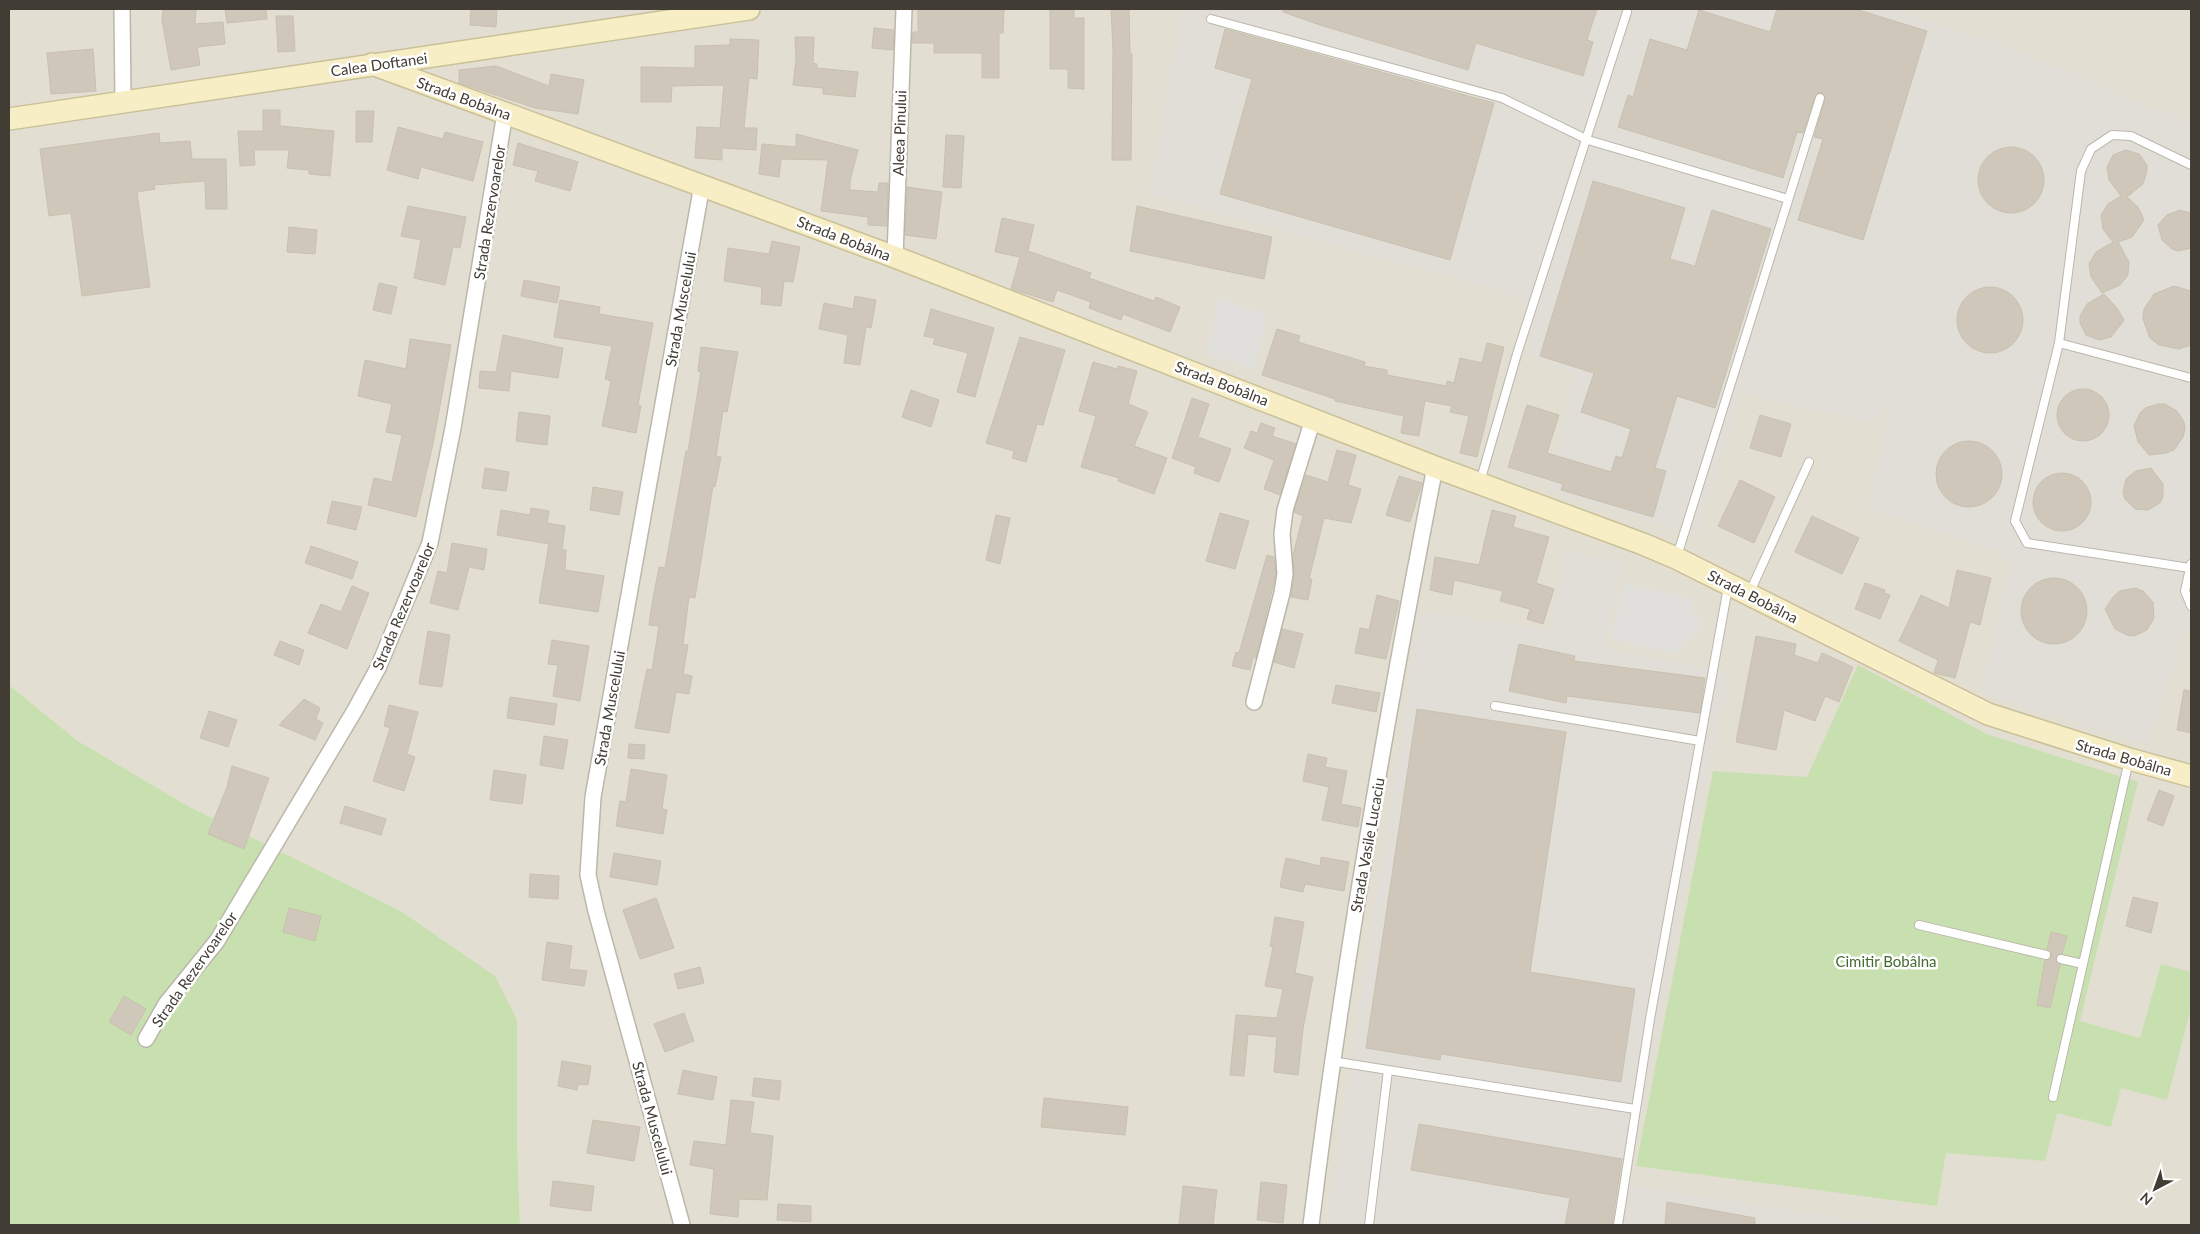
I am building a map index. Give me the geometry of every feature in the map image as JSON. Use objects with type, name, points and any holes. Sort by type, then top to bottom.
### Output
[{"type":"main road","name":"Calea Doftanei","points":[[9,119],[123,100],[750,9]]},
{"type":"main road","name":"Strada Bobâlna","points":[[372,64],[702,184],[895,257],[1479,484],[1676,558],[1988,714],[2129,759],[2191,776]]},
{"type":"street","points":[[122,9],[123,100]]},
{"type":"street","name":"Aleea Pinului","points":[[895,257],[904,9]]},
{"type":"street","name":"Strada Rezervoarelor","points":[[146,1039],[166,1004],[217,940],[355,710],[378,668],[430,543],[453,428],[505,113]]},
{"type":"street","name":"Strada Muscelului","points":[[682,1225],[603,938],[588,874],[593,797],[702,184]]},
{"type":"street","points":[[1254,702],[1282,593],[1285,574],[1282,534],[1285,510],[1313,419]]},
{"type":"street","name":"Strada Vasile Lucaciu","points":[[1310,1225],[1345,967],[1435,467]]},
{"type":"lane","points":[[1479,484],[1517,354],[1588,140],[1627,12]]},
{"type":"lane","points":[[1211,19],[1502,98],[1588,140],[1788,199]]},
{"type":"lane","points":[[1676,558],[1820,98]]},
{"type":"lane","points":[[2191,165],[2131,136],[2112,135],[2091,149],[2081,171],[2059,343],[2015,521],[2027,542],[2191,566],[2185,591],[2191,606]]},
{"type":"lane","points":[[2059,343],[2191,378]]},
{"type":"lane","points":[[1749,594],[1809,462]]},
{"type":"lane","points":[[1618,1225],[1635,1109],[1728,584]]},
{"type":"lane","points":[[1495,706],[1700,741]]},
{"type":"lane","points":[[2053,1097],[2129,759]]},
{"type":"lane","points":[[1919,925],[2046,955]]},
{"type":"lane","points":[[2061,959],[2083,964]]},
{"type":"lane","points":[[1331,1061],[1635,1109]]},
{"type":"lane","points":[[1369,1225],[1388,1070]]},
{"type":"shaded area","points":[[9,9],[2191,9],[2191,1225],[520,1225],[517,1139],[399,910],[188,806],[78,741],[9,685]]},
{"type":"shaded area","points":[[1181,9],[1888,9],[1975,37],[1928,250],[1978,34],[2191,124],[2191,630],[2183,635],[2149,745],[1980,693],[2010,565],[1999,552],[1867,508],[1913,319],[1891,401],[1873,423],[1742,394],[1696,538],[1671,527],[1549,491],[1575,372],[1525,355],[1538,308],[1519,296],[1149,194]]},
{"type":"shaded area","points":[[1218,298],[1267,315],[1255,369],[1207,355]]},
{"type":"shaded area","points":[[1564,551],[1621,562],[1606,646],[1612,650],[1729,673],[1628,1184],[1881,1225],[1326,1225],[1420,611],[1550,630]]},
{"type":"shaded area","points":[[1624,583],[1693,599],[1692,612],[1704,625],[1676,653],[1611,640]]},
{"type":"green space","name":"Cimitir Bobâlna","points":[[1858,665],[1987,734],[2138,782],[2080,1021],[2140,1038],[2161,964],[2191,972],[2191,1008],[2167,1100],[2121,1088],[2111,1127],[2057,1113],[2045,1161],[1946,1153],[1937,1206],[1636,1166],[1713,771],[1807,777]]},
{"type":"green space","points":[[9,685],[78,741],[188,806],[399,910],[495,976],[517,1020],[517,1139],[520,1225],[9,1225]]},
{"type":"building","points":[[163,9],[196,9],[195,24],[223,22],[225,44],[197,47],[200,65],[171,70],[162,20]]},
{"type":"building","points":[[225,9],[266,9],[267,19],[227,23]]},
{"type":"building","points":[[471,9],[497,9],[496,27],[470,25]]},
{"type":"building","points":[[918,9],[1004,9],[1003,33],[999,33],[999,78],[982,78],[982,53],[934,53],[934,43],[912,43],[913,32],[918,32]]},
{"type":"building","points":[[1050,9],[1074,9],[1074,18],[1084,18],[1084,89],[1068,88],[1068,69],[1050,69]]},
{"type":"building","points":[[1111,9],[1129,9],[1130,54],[1132,54],[1131,160],[1112,160],[1113,50]]},
{"type":"building","points":[[1283,9],[1597,9],[1587,40],[1593,42],[1583,76],[1476,43],[1468,70],[1317,24],[1283,12]]},
{"type":"building","points":[[1777,9],[1855,9],[1927,31],[1863,240],[1798,220],[1823,139],[1814,137],[1825,100],[1822,93],[1818,93],[1815,96],[1803,133],[1797,132],[1783,178],[1618,127],[1628,95],[1633,97],[1650,39],[1687,50],[1699,10],[1770,32]]},
{"type":"building","points":[[276,16],[293,16],[295,51],[278,52]]},
{"type":"building","points":[[874,28],[894,30],[893,50],[872,48]]},
{"type":"building","points":[[1225,29],[1494,103],[1450,260],[1220,194],[1252,79],[1215,68]]},
{"type":"building","points":[[795,37],[814,37],[813,63],[817,64],[817,68],[858,72],[855,97],[823,94],[823,88],[793,85],[796,59]]},
{"type":"building","points":[[730,39],[759,40],[757,79],[749,78],[744,128],[757,128],[756,150],[722,148],[722,160],[695,158],[697,127],[720,128],[724,85],[672,86],[671,102],[641,102],[641,67],[695,68],[695,46],[730,45]]},
{"type":"building","points":[[93,49],[96,91],[51,94],[47,53]]},
{"type":"building","points":[[496,66],[549,86],[551,74],[584,80],[578,114],[535,108],[459,83],[459,70]]},
{"type":"building","points":[[263,110],[280,110],[280,126],[334,131],[330,176],[309,174],[309,170],[287,168],[289,150],[254,150],[255,165],[240,166],[238,131],[263,131]]},
{"type":"building","points":[[356,111],[374,111],[372,142],[356,142]]},
{"type":"building","points":[[398,127],[443,139],[445,132],[483,142],[473,181],[421,167],[418,179],[387,170]]},
{"type":"building","points":[[159,133],[160,143],[190,141],[192,159],[226,159],[227,209],[206,209],[205,181],[154,185],[155,189],[137,192],[150,287],[82,296],[71,213],[49,216],[40,149]]},
{"type":"building","points":[[796,134],[858,150],[850,181],[850,190],[878,192],[879,183],[888,183],[887,226],[868,225],[868,217],[821,211],[828,160],[781,159],[779,177],[759,174],[762,144],[796,147]]},
{"type":"building","points":[[946,135],[964,136],[961,188],[943,187]]},
{"type":"building","points":[[518,143],[578,162],[570,191],[535,181],[538,171],[513,165]]},
{"type":"building","points":[[2011,147],[2023,150],[2034,157],[2041,168],[2044,180],[2041,192],[2034,203],[2023,210],[2011,213],[1999,210],[1988,203],[1981,192],[1978,180],[1981,168],[1988,157],[1999,150]]},
{"type":"building","points":[[2126,150],[2139,154],[2147,165],[2143,184],[2127,197],[2138,207],[2144,220],[2132,237],[2118,242],[2129,262],[2128,275],[2120,285],[2102,293],[2091,277],[2089,264],[2096,252],[2113,242],[2103,229],[2101,215],[2108,204],[2121,196],[2109,180],[2107,167],[2113,155]]},
{"type":"building","points":[[1593,181],[1685,208],[1670,259],[1695,266],[1712,210],[1771,229],[1715,408],[1677,396],[1655,468],[1666,471],[1653,517],[1561,490],[1563,484],[1508,467],[1527,405],[1559,415],[1547,453],[1611,472],[1616,456],[1622,458],[1631,429],[1581,412],[1594,373],[1540,356]]},
{"type":"building","points":[[907,187],[942,192],[936,239],[905,235]]},
{"type":"building","points":[[408,206],[466,217],[460,248],[453,247],[445,285],[414,278],[421,240],[401,236]]},
{"type":"building","points":[[1137,206],[1272,237],[1264,279],[1130,251]]},
{"type":"building","points":[[2180,210],[2191,213],[2191,248],[2178,251],[2172,249],[2162,240],[2158,225],[2167,215]]},
{"type":"building","points":[[1002,218],[1034,225],[1028,251],[1091,273],[1089,278],[1154,301],[1156,297],[1180,307],[1170,332],[1123,314],[1121,320],[1089,308],[1091,302],[1057,290],[1053,302],[1011,289],[1020,257],[995,252]]},
{"type":"building","points":[[289,227],[317,230],[315,254],[287,252]]},
{"type":"building","points":[[772,241],[800,247],[793,282],[784,281],[781,306],[761,304],[762,287],[724,281],[728,248],[769,254]]},
{"type":"building","points":[[524,280],[560,287],[557,303],[521,296]]},
{"type":"building","points":[[379,283],[397,287],[391,314],[373,310]]},
{"type":"building","points":[[2174,286],[2191,291],[2191,345],[2179,349],[2159,345],[2150,338],[2143,319],[2144,309],[2154,294]]},
{"type":"building","points":[[1990,287],[2002,290],[2013,297],[2020,308],[2023,320],[2020,332],[2013,343],[2002,350],[1990,353],[1978,350],[1967,343],[1960,332],[1957,320],[1960,308],[1967,297],[1978,290]]},
{"type":"building","points":[[2104,294],[2117,308],[2124,320],[2111,337],[2099,340],[2086,335],[2080,323],[2080,316],[2087,304]]},
{"type":"building","points":[[855,296],[876,300],[871,328],[866,327],[860,365],[844,363],[848,335],[819,329],[824,303],[853,309]]},
{"type":"building","points":[[560,300],[600,307],[599,314],[653,323],[638,405],[641,406],[636,433],[602,426],[611,381],[605,379],[612,346],[554,337]]},
{"type":"building","points":[[931,309],[994,328],[975,397],[957,392],[968,353],[933,344],[935,338],[924,336]]},
{"type":"building","points":[[1277,329],[1300,336],[1298,342],[1365,362],[1364,366],[1387,370],[1387,375],[1446,386],[1447,381],[1454,383],[1460,358],[1482,363],[1487,343],[1504,347],[1477,457],[1460,453],[1469,416],[1450,412],[1452,406],[1425,401],[1419,436],[1401,433],[1404,416],[1335,401],[1335,399],[1262,375]]},
{"type":"building","points":[[503,335],[563,348],[558,378],[511,371],[509,391],[479,388],[480,371],[496,372]]},
{"type":"building","points":[[1020,337],[1065,350],[1043,425],[1037,424],[1026,462],[1012,458],[1014,451],[986,443]]},
{"type":"building","points":[[410,339],[451,345],[433,444],[416,517],[368,505],[374,478],[392,482],[402,435],[386,432],[392,404],[358,396],[365,360],[406,369]]},
{"type":"building","points":[[701,347],[738,352],[727,412],[723,411],[716,456],[721,457],[715,487],[713,486],[695,598],[689,597],[683,644],[688,645],[683,674],[692,676],[689,694],[676,692],[669,733],[635,728],[647,669],[652,670],[659,626],[649,625],[652,604],[659,567],[665,568],[686,451],[688,451],[701,372],[698,371]]},
{"type":"building","points":[[1093,362],[1117,369],[1118,366],[1137,371],[1128,404],[1148,412],[1134,446],[1167,458],[1154,494],[1118,481],[1119,478],[1081,467],[1096,416],[1079,411]]},
{"type":"building","points":[[2078,389],[2088,389],[2102,396],[2109,410],[2109,420],[2102,434],[2088,441],[2078,441],[2068,437],[2061,430],[2057,420],[2057,410],[2061,400],[2068,393]]},
{"type":"building","points":[[911,390],[939,400],[931,427],[902,417]]},
{"type":"building","points":[[1192,398],[1209,404],[1198,437],[1231,449],[1219,482],[1194,473],[1196,467],[1172,458]]},
{"type":"building","points":[[2165,404],[2177,411],[2184,422],[2185,429],[2183,437],[2174,450],[2149,455],[2138,442],[2134,426],[2140,413],[2145,408]]},
{"type":"building","points":[[519,412],[550,416],[547,445],[516,441]]},
{"type":"building","points":[[1760,415],[1791,424],[1781,457],[1750,448]]},
{"type":"building","points":[[1261,423],[1275,428],[1272,436],[1296,444],[1280,495],[1264,489],[1274,460],[1244,448],[1251,431],[1257,433]]},
{"type":"building","points":[[1969,441],[1981,444],[1992,451],[1999,462],[2002,474],[1999,486],[1992,497],[1981,504],[1969,507],[1957,504],[1946,497],[1939,486],[1936,474],[1939,462],[1946,451],[1957,444]]},
{"type":"building","points":[[1337,450],[1356,455],[1348,485],[1361,489],[1351,523],[1324,518],[1309,579],[1312,579],[1308,600],[1291,597],[1294,575],[1293,555],[1303,516],[1294,512],[1306,475],[1328,482]]},
{"type":"building","points":[[485,468],[509,472],[506,491],[482,488]]},
{"type":"building","points":[[2151,468],[2163,484],[2163,497],[2160,503],[2148,510],[2135,509],[2125,499],[2123,493],[2126,479],[2136,471]]},
{"type":"building","points":[[2062,473],[2073,475],[2083,481],[2089,491],[2091,502],[2089,513],[2083,523],[2073,529],[2062,531],[2051,529],[2041,523],[2035,513],[2033,502],[2035,491],[2041,481],[2051,475]]},
{"type":"building","points":[[1399,476],[1422,483],[1410,522],[1386,515]]},
{"type":"building","points":[[1740,480],[1775,497],[1754,543],[1718,526]]},
{"type":"building","points":[[593,487],[623,492],[619,515],[590,510]]},
{"type":"building","points":[[332,501],[362,507],[356,530],[327,523]]},
{"type":"building","points":[[531,508],[549,511],[547,523],[565,526],[562,550],[566,550],[565,570],[604,576],[598,612],[539,603],[549,544],[497,535],[501,510],[530,515]]},
{"type":"building","points":[[1492,510],[1516,516],[1513,527],[1549,537],[1536,583],[1554,589],[1543,624],[1527,619],[1530,609],[1500,601],[1503,591],[1454,580],[1452,595],[1430,590],[1435,557],[1479,565]]},
{"type":"building","points":[[1220,513],[1249,521],[1235,569],[1206,561]]},
{"type":"building","points":[[996,515],[1010,518],[1000,564],[986,560]]},
{"type":"building","points":[[1812,516],[1859,538],[1842,574],[1795,552]]},
{"type":"building","points":[[452,543],[487,549],[484,570],[469,567],[458,610],[430,603],[438,571],[447,573]]},
{"type":"building","points":[[311,546],[358,562],[352,579],[305,563]]},
{"type":"building","points":[[1267,555],[1274,557],[1276,574],[1256,658],[1253,657],[1250,670],[1232,666],[1236,652],[1239,653]]},
{"type":"building","points":[[1957,570],[1991,578],[1980,625],[1970,622],[1955,678],[1934,673],[1938,660],[1899,641],[1921,595],[1949,608]]},
{"type":"building","points":[[2054,578],[2066,581],[2077,588],[2084,599],[2087,611],[2084,623],[2077,634],[2066,641],[2054,644],[2042,641],[2031,634],[2024,623],[2021,611],[2024,599],[2031,588],[2042,581]]},
{"type":"building","points":[[1865,583],[1885,590],[1884,593],[1890,595],[1880,619],[1855,609]]},
{"type":"building","points":[[352,586],[369,593],[347,649],[308,633],[321,604],[341,612]]},
{"type":"building","points":[[2135,588],[2143,591],[2153,602],[2154,618],[2147,630],[2134,636],[2115,629],[2105,609],[2120,591]]},
{"type":"building","points":[[1377,595],[1399,601],[1386,659],[1355,653],[1360,628],[1369,630]]},
{"type":"building","points":[[1282,629],[1303,634],[1294,668],[1274,662]]},
{"type":"building","points":[[428,631],[450,635],[442,687],[419,684]]},
{"type":"building","points":[[1756,636],[1796,644],[1794,655],[1818,663],[1822,653],[1853,667],[1839,702],[1825,696],[1815,721],[1784,710],[1776,750],[1736,742]]},
{"type":"building","points":[[552,640],[589,646],[580,701],[553,696],[558,665],[548,664]]},
{"type":"building","points":[[280,641],[304,650],[299,665],[274,655]]},
{"type":"building","points":[[1519,644],[1575,656],[1574,661],[1705,678],[1700,713],[1567,696],[1566,703],[1509,691]]},
{"type":"building","points":[[1336,685],[1380,693],[1376,712],[1332,703]]},
{"type":"building","points":[[2184,690],[2191,691],[2191,733],[2177,730]]},
{"type":"building","points":[[510,697],[557,704],[554,725],[507,718]]},
{"type":"building","points":[[304,699],[320,708],[316,719],[323,723],[315,740],[279,725]]},
{"type":"building","points":[[389,705],[418,712],[407,754],[415,757],[404,791],[373,781],[390,728],[384,726]]},
{"type":"building","points":[[1417,709],[1566,732],[1530,972],[1635,989],[1621,1082],[1441,1054],[1440,1060],[1366,1048]]},
{"type":"building","points":[[209,711],[237,720],[228,747],[200,738]]},
{"type":"building","points":[[544,736],[568,740],[563,769],[540,765]]},
{"type":"building","points":[[629,744],[645,745],[644,759],[628,758]]},
{"type":"building","points":[[1308,754],[1327,758],[1325,767],[1347,771],[1341,804],[1361,808],[1358,827],[1322,820],[1329,787],[1303,781]]},
{"type":"building","points":[[232,766],[269,778],[244,849],[208,834],[227,787]]},
{"type":"building","points":[[631,769],[667,775],[662,809],[667,810],[663,834],[616,826],[620,801],[626,802]]},
{"type":"building","points":[[494,770],[526,775],[522,804],[490,800]]},
{"type":"building","points":[[2159,790],[2174,796],[2163,826],[2147,820]]},
{"type":"building","points":[[345,806],[386,819],[381,835],[340,823]]},
{"type":"building","points":[[614,853],[661,861],[657,885],[610,877]]},
{"type":"building","points":[[1321,857],[1349,862],[1344,891],[1305,884],[1303,892],[1280,887],[1286,858],[1320,866]]},
{"type":"building","points":[[530,874],[559,876],[558,899],[529,897]]},
{"type":"building","points":[[2133,897],[2158,903],[2151,933],[2126,926]]},
{"type":"building","points":[[656,898],[674,948],[640,959],[623,910]]},
{"type":"building","points":[[289,908],[321,916],[315,941],[283,932]]},
{"type":"building","points":[[1275,917],[1304,922],[1295,973],[1313,977],[1303,1029],[1298,1075],[1274,1072],[1277,1037],[1248,1034],[1244,1076],[1230,1075],[1236,1015],[1277,1018],[1283,989],[1265,986],[1273,947],[1270,946]]},
{"type":"building","points":[[2051,932],[2067,936],[2062,954],[2056,957],[2056,961],[2060,965],[2050,1008],[2037,1005],[2045,960],[2052,956],[2047,950]]},
{"type":"building","points":[[547,942],[572,946],[569,969],[587,971],[584,986],[542,980]]},
{"type":"building","points":[[700,967],[704,983],[678,989],[674,974]]},
{"type":"building","points":[[124,996],[146,1009],[131,1035],[109,1022]]},
{"type":"building","points":[[684,1013],[694,1041],[665,1052],[654,1024]]},
{"type":"building","points":[[562,1061],[591,1066],[588,1085],[578,1084],[577,1090],[558,1086]]},
{"type":"building","points":[[683,1070],[717,1077],[713,1100],[678,1094]]},
{"type":"building","points":[[754,1078],[781,1081],[779,1100],[752,1096]]},
{"type":"building","points":[[1044,1098],[1128,1107],[1125,1135],[1041,1127]]},
{"type":"building","points":[[731,1100],[754,1102],[750,1133],[773,1136],[767,1200],[739,1199],[738,1217],[710,1214],[714,1169],[690,1165],[694,1141],[726,1145]]},
{"type":"building","points":[[593,1120],[640,1127],[634,1161],[587,1153]]},
{"type":"building","points":[[1419,1124],[1622,1159],[1612,1225],[1565,1225],[1570,1198],[1411,1170]]},
{"type":"building","points":[[553,1181],[594,1186],[591,1211],[550,1206]]},
{"type":"building","points":[[1261,1182],[1287,1185],[1283,1223],[1257,1220]]},
{"type":"building","points":[[1183,1186],[1217,1190],[1213,1225],[1179,1225]]},
{"type":"building","points":[[1667,1202],[1755,1218],[1755,1225],[1665,1225]]},
{"type":"building","points":[[778,1204],[811,1206],[811,1222],[777,1220]]}]
